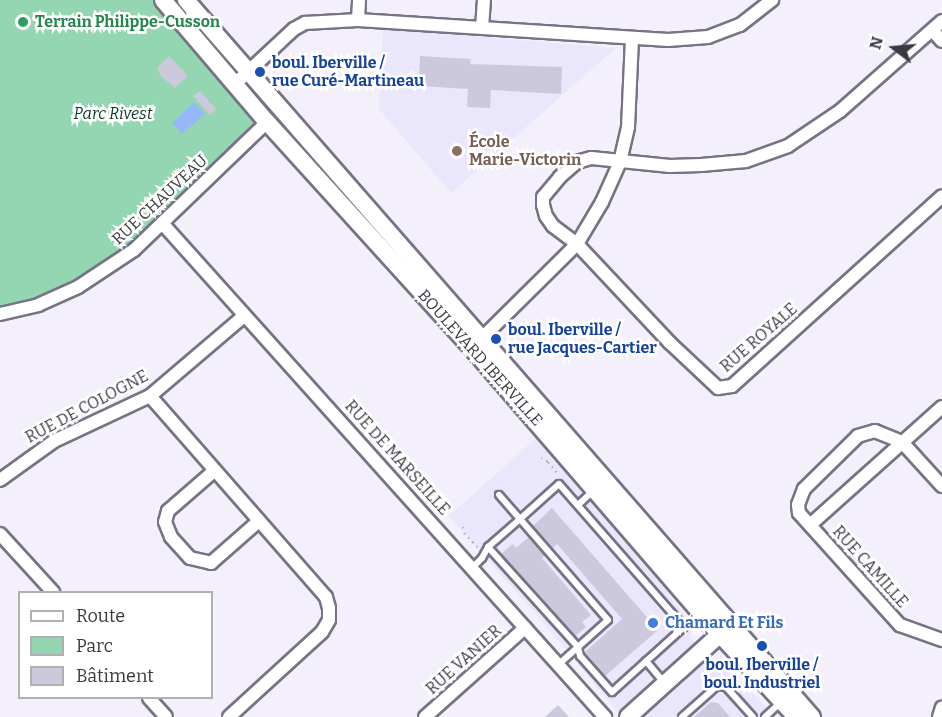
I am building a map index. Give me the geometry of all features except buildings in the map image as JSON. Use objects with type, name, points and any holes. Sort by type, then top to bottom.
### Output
[{"type":"street","name":"BOULEVARD IBERVILLE","points":[[162,0],[236,83],[267,122],[477,343]]},
{"type":"street","name":"BOULEVARD IBERVILLE","points":[[186,0],[249,70],[477,343],[725,629],[796,717]]},
{"type":"street","points":[[358,20],[359,0]]},
{"type":"street","points":[[482,28],[484,0]]},
{"type":"street","points":[[236,83],[305,23],[358,20],[668,40],[708,37],[740,25],[772,0]]},
{"type":"street","points":[[577,243],[553,226],[546,216],[543,197],[577,162],[591,158],[670,166],[746,161],[788,146],[840,111],[938,26],[942,41]]},
{"type":"street","points":[[477,343],[577,243],[602,202],[620,162],[628,128],[632,38]]},
{"type":"street","name":"RUE CHAUVEAU","points":[[0,314],[38,305],[78,287],[134,250],[267,122]]},
{"type":"street","name":"RUE ROYALE","points":[[577,243],[670,343],[718,388],[732,386],[942,196]]},
{"type":"street","name":"RUE DE MARSEILLE","points":[[162,223],[605,717]]},
{"type":"street","name":"RUE DE COLOGNE","points":[[0,480],[54,441],[150,396],[244,316]]},
{"type":"street","points":[[150,396],[326,597],[329,608],[329,620],[322,632],[229,717]]},
{"type":"street","name":"RUE CAMILLE","points":[[810,525],[942,407]]},
{"type":"street","name":"RUE CAMILLE","points":[[942,486],[902,442],[875,431],[858,436],[800,495],[799,513],[900,625],[942,640]]},
{"type":"street","points":[[214,471],[168,511],[165,522],[171,537],[190,558],[211,563],[259,521]]},
{"type":"street","points":[[0,534],[52,591]]},
{"type":"street","name":"RUE VANIER","points":[[425,717],[525,628]]},
{"type":"street","name":"BOULEVARD IBERVILLE","points":[[725,629],[812,717]]},
{"type":"street","points":[[628,717],[725,629]]},
{"type":"street","points":[[150,699],[166,717]]},
{"type":"street","points":[[939,717],[942,707]]},
{"type":"lane","points":[[472,568],[487,550],[560,484],[684,627],[612,692],[580,656],[578,647],[487,550]]},
{"type":"lane","points":[[578,505],[600,484]]},
{"type":"lane","points":[[499,495],[608,620],[558,665]]},
{"type":"lane","points":[[646,661],[665,684]]},
{"type":"lane","points":[[682,717],[717,687],[726,687],[753,717]]},
{"type":"lane","points":[[765,717],[782,701]]},
{"type":"path","points":[[541,458],[558,473],[560,484]]},
{"type":"path","points":[[463,527],[464,533],[487,550]]},
{"type":"shaded area","name":"École Marie-Victorin","points":[[383,29],[616,48],[451,193],[379,109]]},
{"type":"shaded area","points":[[544,431],[694,627],[689,636],[715,666],[726,666],[776,717],[622,717],[541,620],[449,516]]},
{"type":"green space","name":"Parc Rivest","points":[[0,0],[163,0],[267,122],[133,250],[78,288],[0,315]]},
{"type":"water","points":[[194,102],[205,114],[182,134],[172,123]]},
{"type":"place","name":"Terrain Philippe-Cusson","points":[[23,22]]},
{"type":"place","name":"boul. Iberville / rue Curé-Martineau","points":[[260,72]]},
{"type":"place","name":"École Marie-Victorin","points":[[457,151]]},
{"type":"place","name":"boul. Iberville / rue Jacques-Cartier","points":[[496,339]]},
{"type":"place","name":"Chamard Et Fils","points":[[653,623]]},
{"type":"place","name":"boul. Iberville / boul. Industriel","points":[[762,646]]}]
